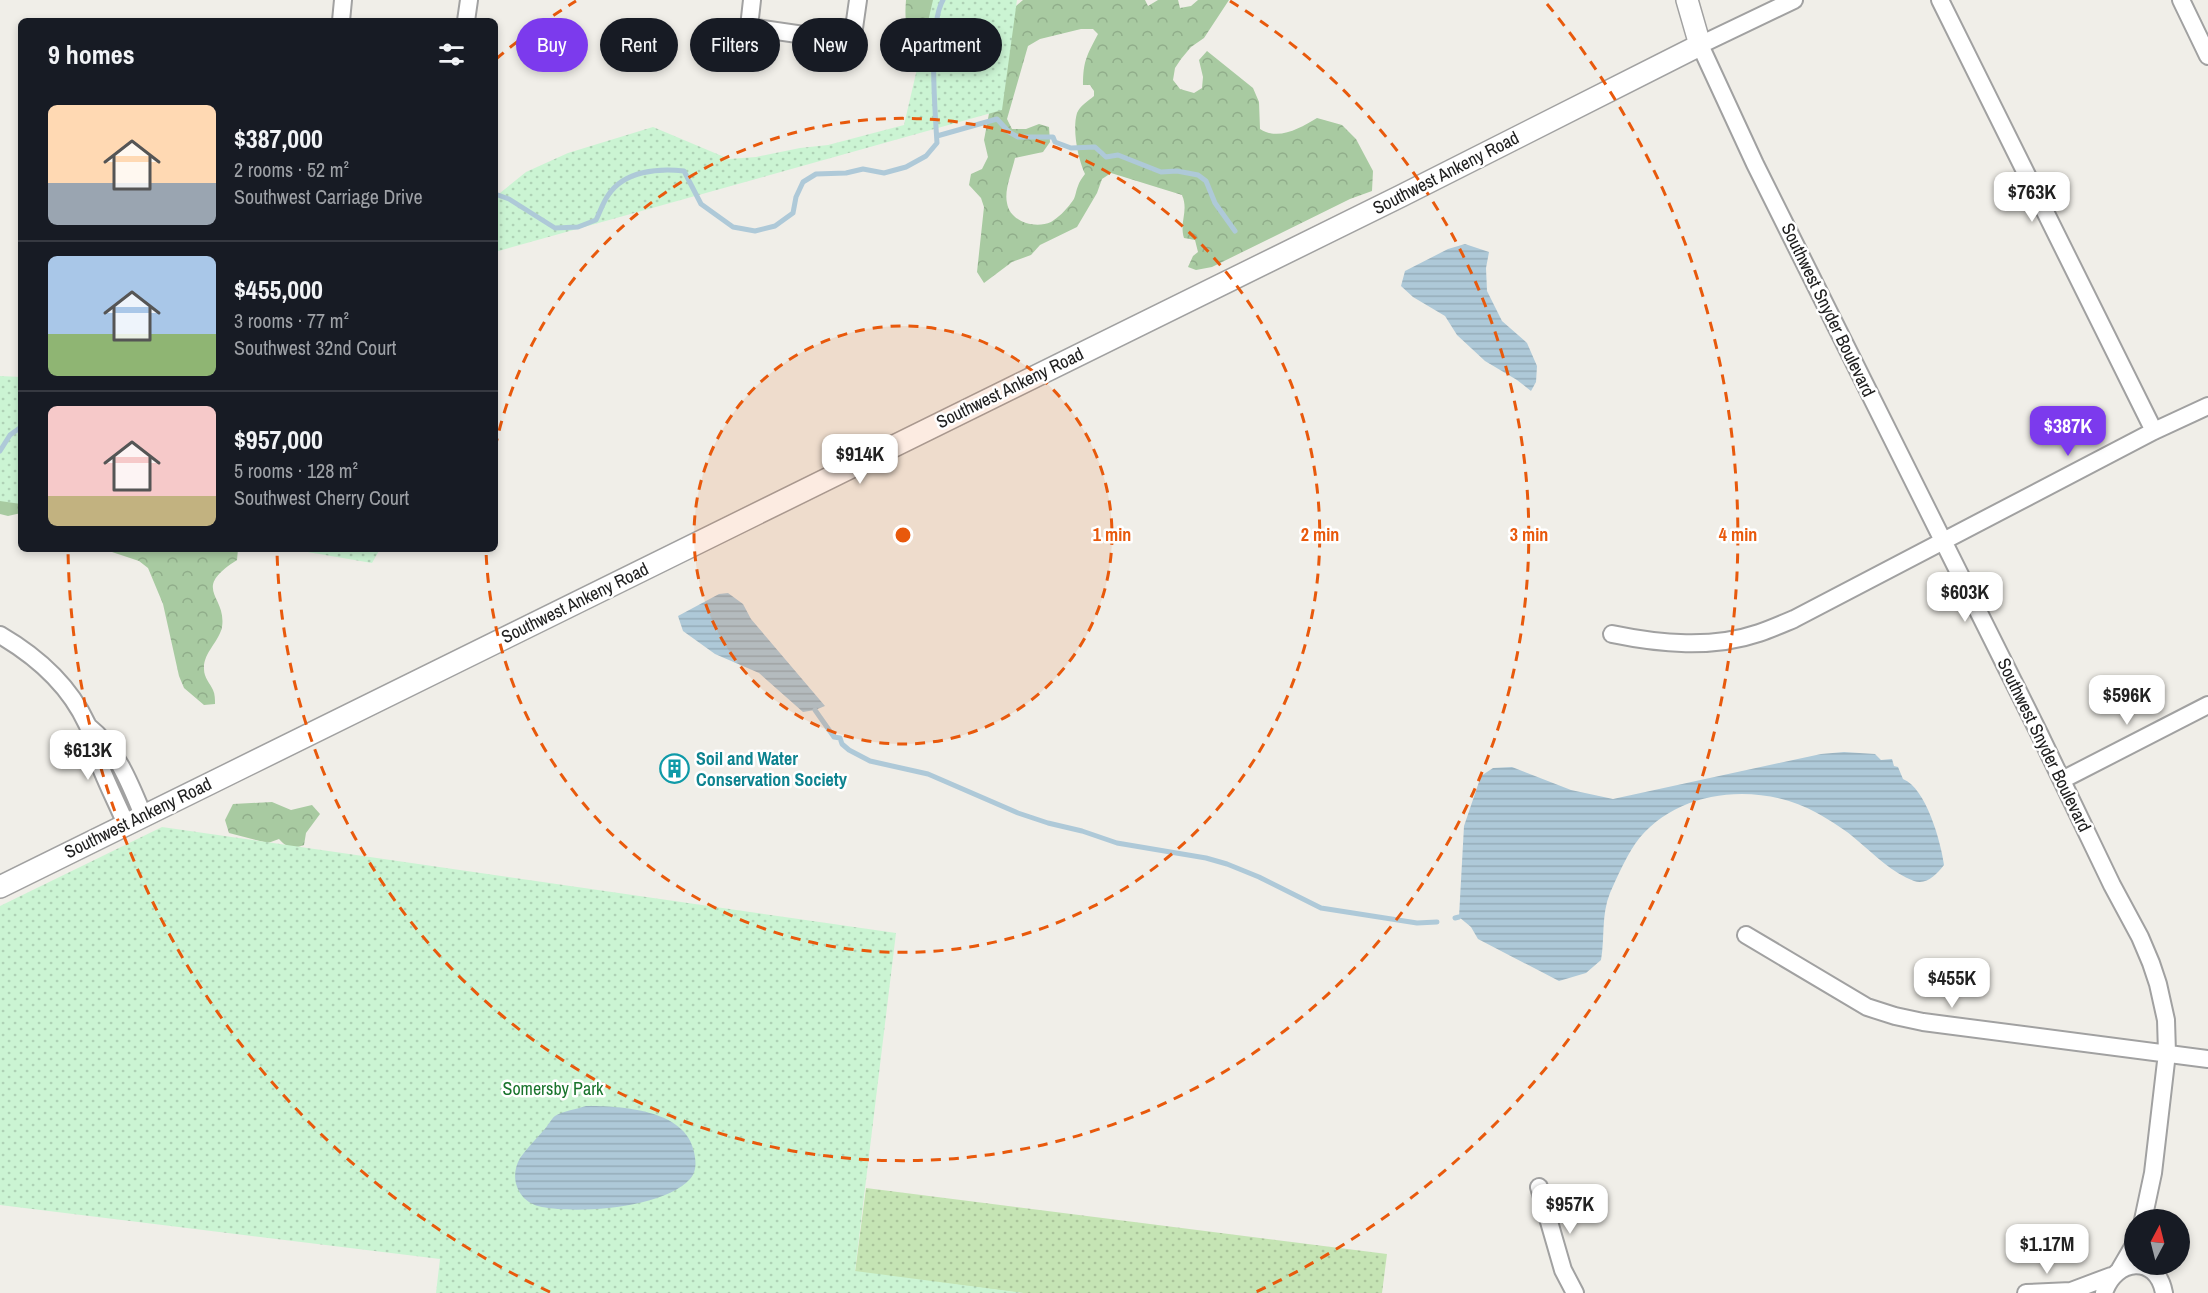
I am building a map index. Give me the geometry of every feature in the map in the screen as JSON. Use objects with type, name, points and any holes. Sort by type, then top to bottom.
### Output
[{"type":"street","points":[[341,18],[343,0]]},
{"type":"street","points":[[466,18],[469,0]]},
{"type":"street","points":[[752,0],[749,27],[852,42],[858,0]]},
{"type":"street","name":"Southwest Snyder Boulevard","points":[[1687,0],[1700,45],[1755,164],[2151,963],[2166,1020],[2167,1053],[2153,1173],[2146,1209]]},
{"type":"street","name":"Southwest Ankeny Road","points":[[0,886],[1794,0]]},
{"type":"street","points":[[1940,0],[2154,431]]},
{"type":"street","points":[[2181,0],[2208,56]]},
{"type":"street","points":[[1612,634],[1648,642],[1672,643],[1724,641],[1758,634],[1794,619],[2154,431],[2208,406]]},
{"type":"street","points":[[0,635],[42,664],[64,687],[88,726],[95,754],[135,819]]},
{"type":"street","points":[[2062,780],[2208,705]]},
{"type":"street","points":[[1746,934],[1867,1006],[1896,1016],[1923,1023],[2208,1059]]},
{"type":"street","points":[[1539,1187],[1563,1270],[1575,1293]]},
{"type":"street","points":[[2104,1293],[2124,1260]]},
{"type":"street","points":[[2026,1293],[2073,1292],[2124,1268]]},
{"type":"street","points":[[2156,1275],[2163,1289],[2177,1293]]},
{"type":"green space","points":[[906,0],[944,0],[938,18],[906,17]]},
{"type":"green space","points":[[933,0],[1017,0],[1002,110],[498,251],[498,195],[526,172],[568,153],[653,127],[729,159],[756,157],[828,145],[904,125],[916,72],[1002,72],[1002,18],[929,18]]},
{"type":"green space","points":[[1023,0],[1145,0],[1148,6],[1158,0],[1178,0],[1180,8],[1191,6],[1198,0],[1229,0],[1204,38],[1191,47],[1181,59],[1175,68],[1173,80],[1180,89],[1194,93],[1202,88],[1203,77],[1199,60],[1207,51],[1253,88],[1259,102],[1260,129],[1275,134],[1289,132],[1317,118],[1342,125],[1356,139],[1373,171],[1372,191],[1350,199],[1212,267],[1196,270],[1188,267],[1193,256],[1198,252],[1195,240],[1184,238],[1185,206],[1182,195],[1111,173],[1102,179],[1097,193],[1077,227],[1040,245],[1031,255],[1012,262],[984,283],[977,272],[984,207],[981,198],[969,185],[971,174],[982,169],[988,157],[984,140],[997,72],[1002,72],[1002,45],[1008,13]],"holes":[[[1081,29],[1093,29],[1098,34],[1086,58],[1083,85],[1090,85],[1094,96],[1078,110],[1075,128],[1078,153],[1085,174],[1079,183],[1073,201],[1051,222],[1038,225],[1024,222],[1009,210],[1006,198],[1015,158],[1043,152],[1050,142],[1049,127],[1039,124],[1026,129],[1012,129],[1007,119],[1028,46],[1040,39]]]},
{"type":"green space","points":[[0,376],[18,377],[18,504],[0,501]]},
{"type":"green space","points":[[18,477],[18,514],[8,516],[0,514],[0,487]]},
{"type":"green space","points":[[112,552],[238,552],[237,560],[223,570],[213,586],[222,616],[222,627],[204,663],[204,672],[214,692],[215,704],[204,705],[184,688],[179,676],[163,604],[148,568],[139,561]]},
{"type":"green space","points":[[308,552],[378,552],[372,563]]},
{"type":"green space","points":[[272,802],[291,810],[312,805],[320,814],[306,833],[304,845],[290,847],[279,839],[268,843],[229,833],[225,820],[233,804]]},
{"type":"green space","name":"Somersby Park","points":[[162,827],[896,933],[855,1271],[1023,1293],[436,1293],[440,1259],[0,1205],[0,906]]},
{"type":"green space","points":[[866,1188],[1387,1254],[1382,1293],[1023,1293],[855,1272]]},
{"type":"water","points":[[1465,244],[1489,252],[1486,268],[1487,291],[1502,321],[1527,343],[1537,366],[1536,382],[1531,391],[1485,361],[1457,335],[1445,316],[1413,297],[1401,286],[1405,271],[1448,249]]},
{"type":"water","points":[[728,593],[743,604],[751,619],[825,706],[803,712],[759,673],[715,654],[683,631],[678,616],[719,594]]},
{"type":"water","points":[[1844,752],[1875,754],[1881,760],[1892,759],[1903,779],[1919,793],[1936,830],[1944,865],[1931,878],[1919,882],[1906,878],[1838,826],[1794,803],[1770,796],[1745,794],[1720,796],[1695,801],[1672,811],[1652,825],[1635,844],[1621,868],[1607,901],[1601,960],[1586,973],[1559,981],[1478,939],[1471,927],[1459,917],[1464,826],[1481,776],[1493,768],[1512,767],[1571,790],[1613,799],[1821,754]]},
{"type":"water","points":[[586,1106],[633,1109],[650,1113],[679,1127],[688,1138],[694,1152],[694,1173],[678,1189],[661,1197],[620,1206],[598,1209],[558,1209],[534,1205],[527,1201],[516,1182],[515,1174],[520,1158],[555,1116]]},
{"type":"waterway","points":[[498,195],[509,199],[555,228],[578,227],[596,220],[609,194],[624,180],[653,171],[684,171],[701,204],[733,227],[755,231],[775,226],[793,213],[796,197],[803,182],[816,174],[846,173],[863,169],[884,173],[906,167],[926,156],[937,143],[934,48],[938,12],[943,0]]},
{"type":"waterway","points":[[937,136],[997,119],[1009,132],[1018,137],[1053,137],[1055,142],[1071,148],[1095,147],[1106,157],[1118,155],[1161,172],[1177,171],[1198,175],[1206,181],[1215,203],[1235,231]]},
{"type":"waterway","points":[[0,451],[10,435],[18,429]]},
{"type":"waterway","points":[[815,710],[834,737],[840,738],[842,744],[849,750],[870,761],[928,774],[1018,813],[1117,843],[1206,858],[1227,864],[1321,908],[1417,923],[1437,922]]},
{"type":"waterway","points":[[1455,918],[1459,917]]},
{"type":"place","name":"Soil and Water Conservation Society","points":[[675,769]]}]
